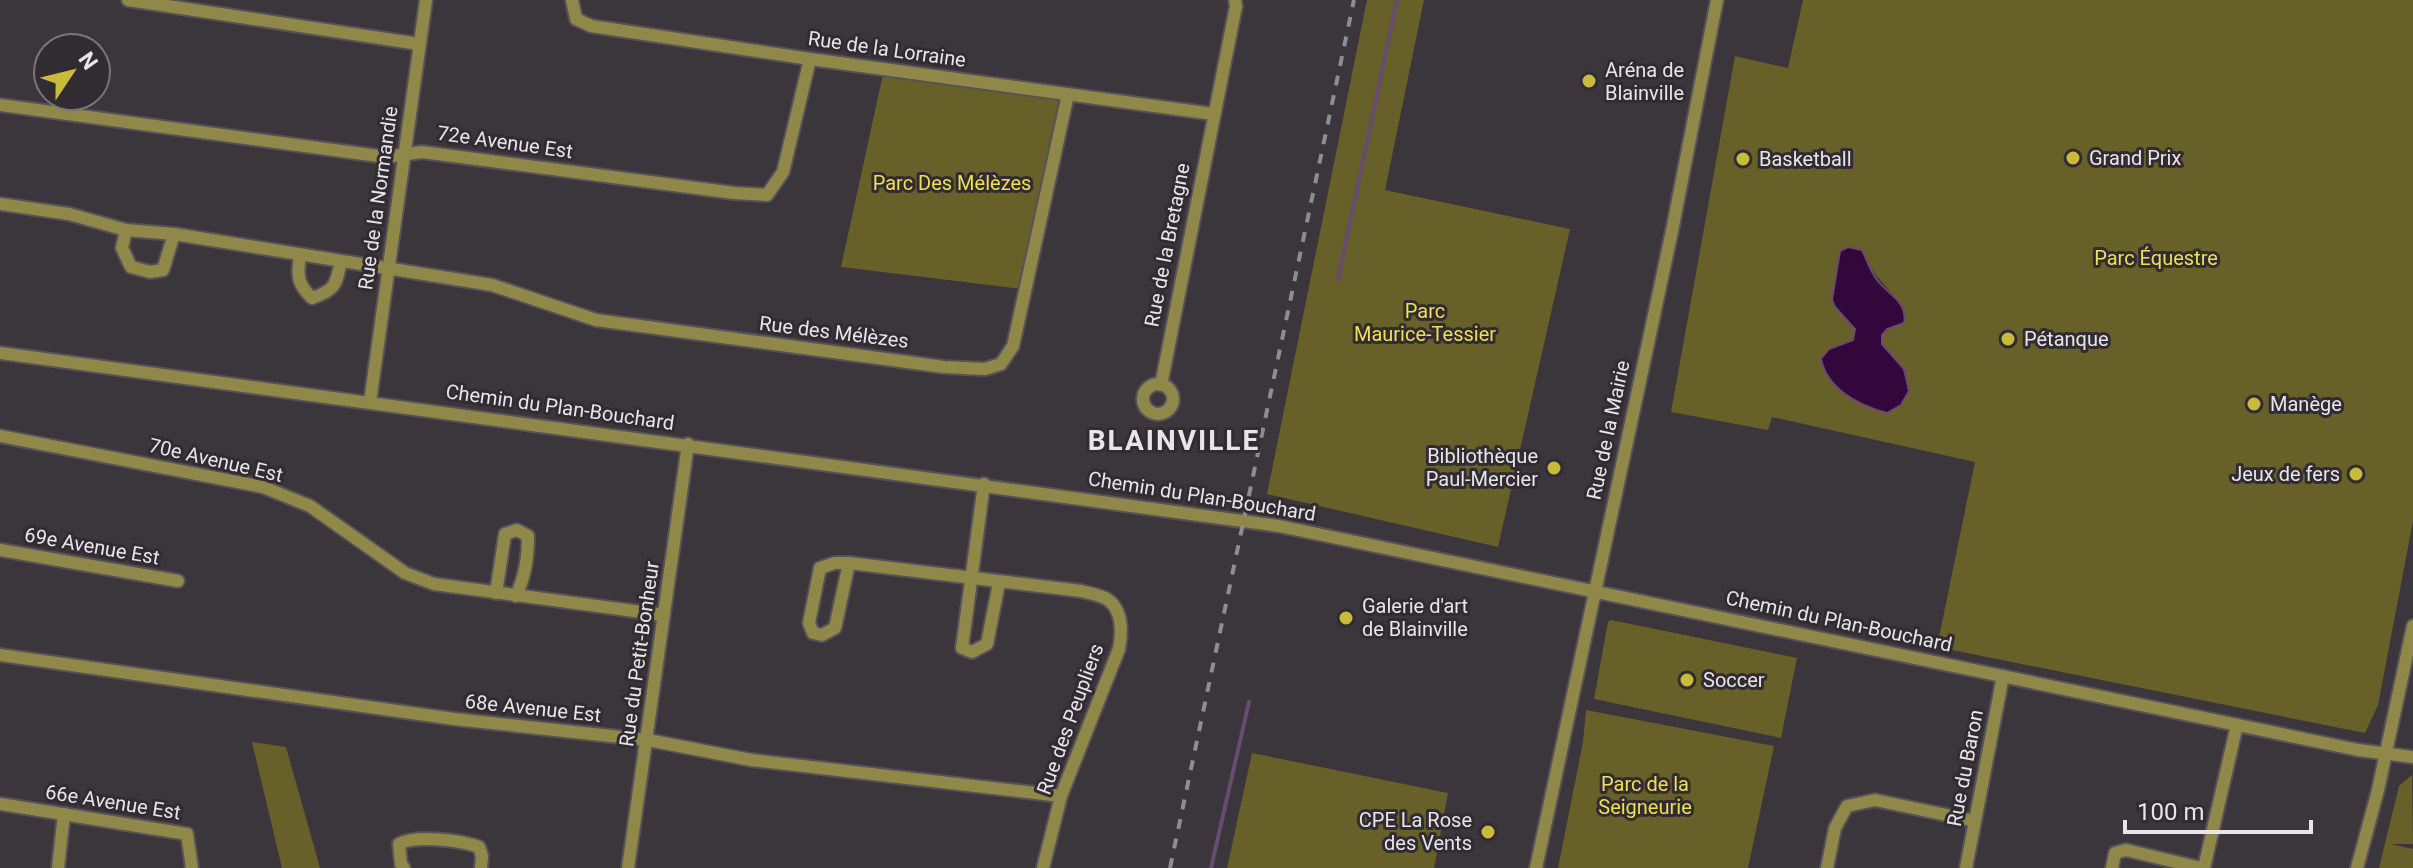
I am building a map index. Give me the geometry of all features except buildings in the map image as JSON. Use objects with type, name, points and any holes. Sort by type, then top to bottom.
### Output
[{"type":"street","points":[[128,0],[419,44]]},
{"type":"street","name":"Rue de la Normandie","points":[[370,402],[426,0]]},
{"type":"street","name":"Rue de la Lorraine","points":[[572,0],[576,19],[591,26],[1213,114]]},
{"type":"street","name":"Rue de la Bretagne","points":[[1161,385],[1235,0]]},
{"type":"street","name":"Rue de la Mairie","points":[[1536,868],[1672,231],[1717,0]]},
{"type":"street","name":"72e Avenue Est","points":[[0,105],[386,157],[422,152],[767,195],[783,172],[810,59]]},
{"type":"street","name":"Rue des Mélèzes","points":[[0,204],[69,214],[126,230],[174,234],[492,285],[596,320],[944,367],[985,369],[1001,364],[1013,346],[1068,94]]},
{"type":"street","points":[[126,230],[122,248],[131,267],[150,272],[163,270],[174,234]]},
{"type":"street","points":[[300,255],[297,276],[301,288],[312,298],[326,293],[337,283],[341,261]]},
{"type":"street","name":"Chemin du Plan-Bouchard","points":[[0,353],[1279,526],[2358,750],[2413,757]]},
{"type":"street","name":"70e Avenue Est","points":[[0,436],[263,487],[310,506],[405,573],[434,584],[664,615]]},
{"type":"street","name":"Rue du Petit-Bonheur","points":[[628,868],[688,444]]},
{"type":"street","points":[[984,484],[962,648],[972,652],[987,644],[999,583]]},
{"type":"street","points":[[496,593],[505,534],[517,530],[528,536],[528,547],[526,574],[516,596]]},
{"type":"street","name":"69e Avenue Est","points":[[0,550],[178,581]]},
{"type":"street","points":[[849,563],[835,628],[822,635],[813,633],[809,623],[820,568],[849,563]]},
{"type":"street","name":"Rue des Peupliers","points":[[849,563],[1081,591],[1108,600],[1117,613],[1122,632],[1119,649],[1061,796],[1043,868]]},
{"type":"street","points":[[2357,868],[2413,626]]},
{"type":"street","name":"68e Avenue Est","points":[[0,655],[454,719],[648,740],[751,760],[1061,796]]},
{"type":"street","name":"Rue du Baron","points":[[1966,868],[2003,676]]},
{"type":"street","points":[[2112,868],[2115,853],[2126,850],[2203,868],[2237,725]]},
{"type":"street","points":[[1827,868],[1835,828],[1847,806],[1875,800],[1975,821]]},
{"type":"street","name":"66e Avenue Est","points":[[0,804],[187,834],[192,868]]},
{"type":"street","points":[[58,868],[64,814]]},
{"type":"street","points":[[404,868],[399,844],[409,838],[479,847],[481,868]]},
{"type":"green space","name":"Parc Maurice-Tessier","points":[[1367,0],[1424,0],[1385,190],[1570,229],[1498,547],[1267,494]]},
{"type":"green space","name":"Parc Équestre","points":[[1803,0],[2413,0],[2413,521],[2378,705],[2365,733],[1937,647],[1975,462],[1772,417],[1768,430],[1671,412],[1735,56],[1788,68]],"holes":[[[1838,259],[1868,261],[1905,315],[1904,323],[1887,329],[1882,335],[1882,344],[1904,369],[1909,391],[1887,413],[1846,395],[1830,379],[1821,359],[1829,349],[1853,340],[1856,329],[1835,307]]]},
{"type":"green space","name":"Parc Des Mélèzes","points":[[883,74],[1064,98],[1022,289],[841,267]]},
{"type":"green space","points":[[1611,620],[1797,658],[1781,738],[1594,699],[1608,622]]},
{"type":"green space","name":"Parc de la Seigneurie","points":[[1586,710],[1774,746],[1748,868],[1558,868],[1583,742]]},
{"type":"green space","points":[[252,742],[286,747],[320,868],[282,868]]},
{"type":"green space","points":[[1252,753],[1448,793],[1434,868],[1227,868]]},
{"type":"green space","points":[[2412,775],[2413,844],[2391,844],[2413,849],[2413,868],[2379,868],[2399,786]]},
{"type":"shaded area","points":[[1848,247],[1862,250],[1875,277],[1901,304],[1905,316],[1904,323],[1887,329],[1882,335],[1882,344],[1904,369],[1909,391],[1901,405],[1887,413],[1846,395],[1830,379],[1821,359],[1829,349],[1853,340],[1855,329],[1832,300],[1840,251]]},
{"type":"waterway","points":[[1338,279],[1397,0]]},
{"type":"waterway","points":[[1211,868],[1249,702]]},
{"type":"railway","points":[[1170,868],[1354,0]]},
{"type":"place","name":"Aréna de Blainville","points":[[1589,81]]},
{"type":"place","name":"Grand Prix","points":[[2073,158]]},
{"type":"place","name":"Basketball","points":[[1743,159]]},
{"type":"place","name":"Pétanque","points":[[2008,339]]},
{"type":"place","name":"Manège","points":[[2254,404]]},
{"type":"place","name":"Bibliothèque Paul-Mercier","points":[[1554,468]]},
{"type":"place","name":"Jeux de fers","points":[[2356,474]]},
{"type":"place","name":"Galerie d'art de Blainville","points":[[1346,618]]},
{"type":"place","name":"Soccer","points":[[1687,680]]},
{"type":"place","name":"CPE La Rose des Vents","points":[[1488,832]]},
{"type":"district","name":"BLAINVILLE","points":[[1174,440]]}]
